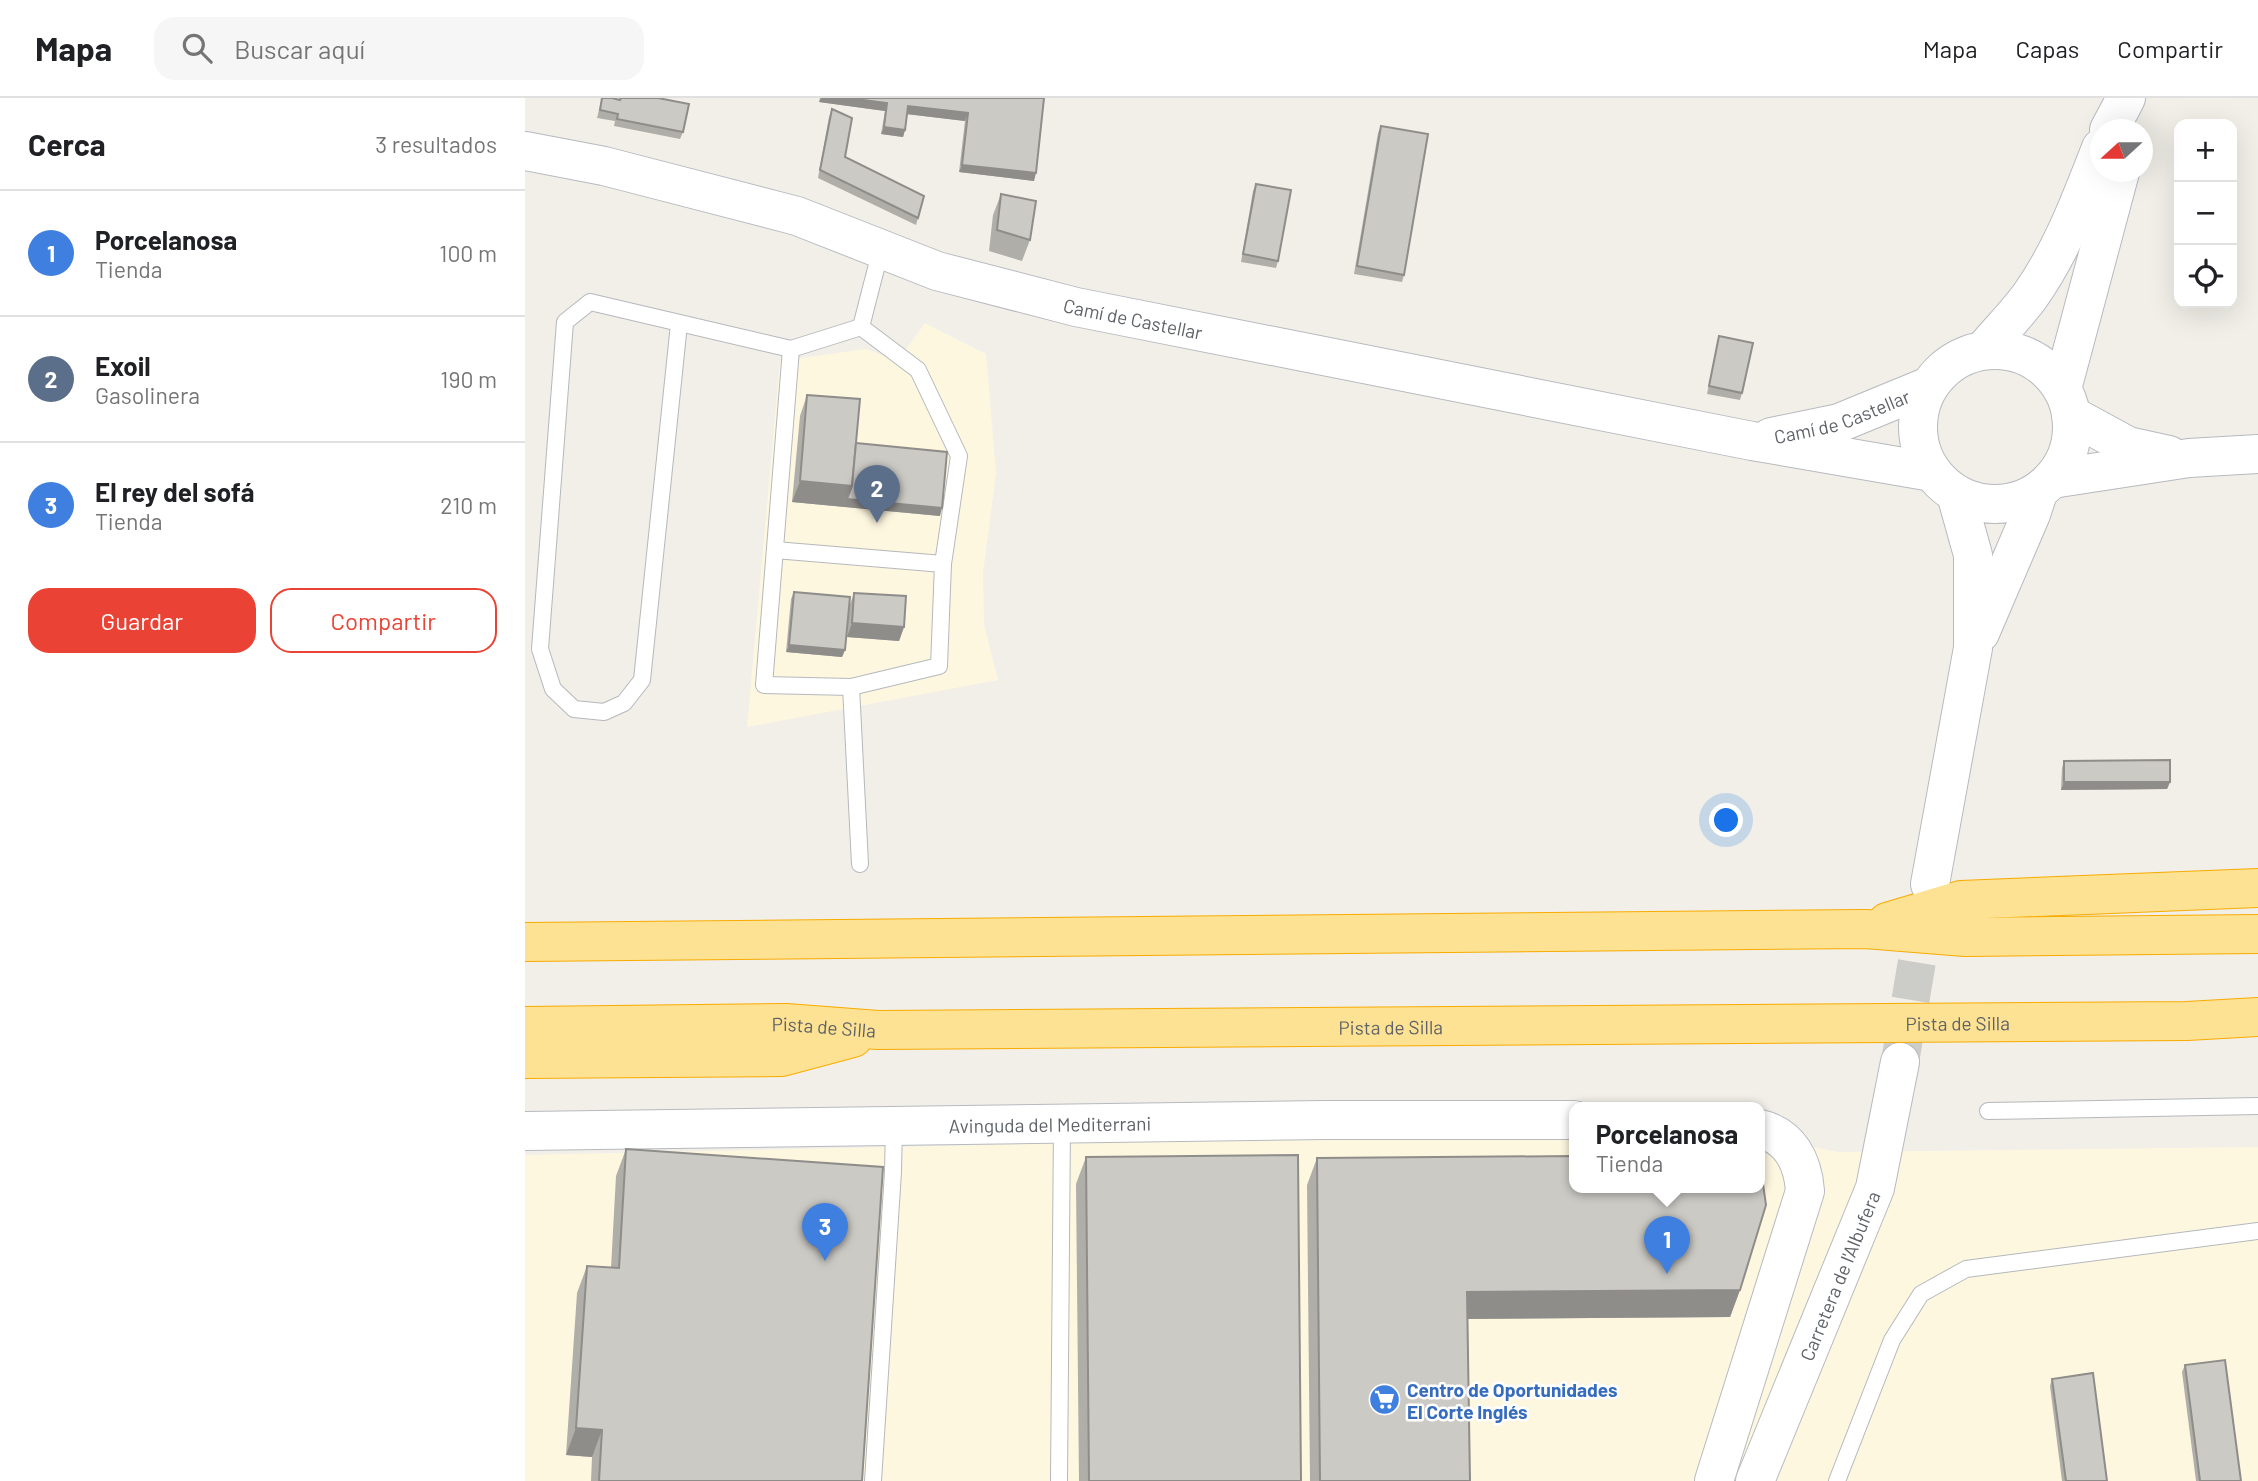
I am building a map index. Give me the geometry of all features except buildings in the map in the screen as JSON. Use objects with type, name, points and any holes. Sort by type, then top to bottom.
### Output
[{"type":"highway","points":[[1865,929],[1961,900],[2258,888]]},
{"type":"highway","points":[[525,942],[1865,929],[1965,937],[2258,934]]},
{"type":"highway","name":"Pista de Silla","points":[[525,1026],[786,1023],[879,1031],[2187,1021],[2258,1017]]},
{"type":"highway","points":[[2187,1021],[2258,1037]]},
{"type":"highway","points":[[525,1059],[782,1058],[879,1031]]},
{"type":"street","points":[[2115,119],[2126,98]]},
{"type":"street","points":[[2130,119],[2133,98]]},
{"type":"street","name":"Camí de Castellar","points":[[525,151],[604,166],[797,216],[937,271],[1076,307],[1752,441],[1944,483]]},
{"type":"street","points":[[1985,350],[2029,297],[2054,257],[2090,176]]},
{"type":"street","points":[[1973,648],[2031,514],[2045,486],[2065,459],[2071,438],[2067,402],[2118,182]]},
{"type":"street","points":[[1930,884],[1973,648],[1973,555],[1944,483],[1922,452],[1918,429],[1920,407],[1929,386],[1944,369],[1963,357],[1985,350],[2008,351],[2029,358],[2048,371],[2067,402],[2128,446],[2189,458]]},
{"type":"street","name":"Camí de Castellar","points":[[1752,441],[1839,423],[1929,386]]},
{"type":"street","points":[[1944,483],[1980,503],[2005,504],[2045,486],[2189,458],[2258,454]]},
{"type":"street","name":"Carretera de l'Albufera","points":[[1755,1481],[1875,1188],[1900,1062]]},
{"type":"street","name":"Avinguda del Mediterrani","points":[[525,1131],[894,1125],[1569,1120]]},
{"type":"street","points":[[1714,1481],[1805,1191],[1804,1173],[1793,1149],[1765,1130]]},
{"type":"lane","points":[[861,327],[881,249]]},
{"type":"lane","points":[[680,324],[642,680],[624,703],[604,712],[574,709],[553,689],[540,649],[565,322],[590,302],[791,349],[861,327]]},
{"type":"lane","points":[[791,349],[764,685],[851,687],[939,666],[943,564],[958,456],[918,370],[861,327]]},
{"type":"lane","points":[[775,550],[943,564]]},
{"type":"lane","points":[[851,687],[860,864]]},
{"type":"lane","points":[[1988,1111],[2258,1106]]},
{"type":"lane","points":[[1059,1481],[1062,1124]]},
{"type":"lane","points":[[873,1481],[894,1125]]},
{"type":"lane","points":[[1837,1481],[1892,1340],[1921,1294],[1966,1269],[2258,1231]]},
{"type":"shaded area","points":[[925,323],[986,354],[996,473],[983,573],[984,625],[998,680],[747,727],[780,361],[866,349],[898,361]]},
{"type":"shaded area","points":[[1569,1132],[1569,1193],[1765,1193],[1765,1137],[1838,1152],[2258,1147],[2258,1481],[525,1481],[525,1155]]},
{"type":"tunnel","points":[[1901,1056],[1927,902]]},
{"type":"place","name":"Exoil","points":[[877,523]]},
{"type":"place","name":"El rey del sofá","points":[[825,1261]]},
{"type":"place","name":"Porcelanosa","points":[[1667,1274]]},
{"type":"place","name":"Centro de Oportunidades El Corte Inglés","points":[[1384,1400]]}]
